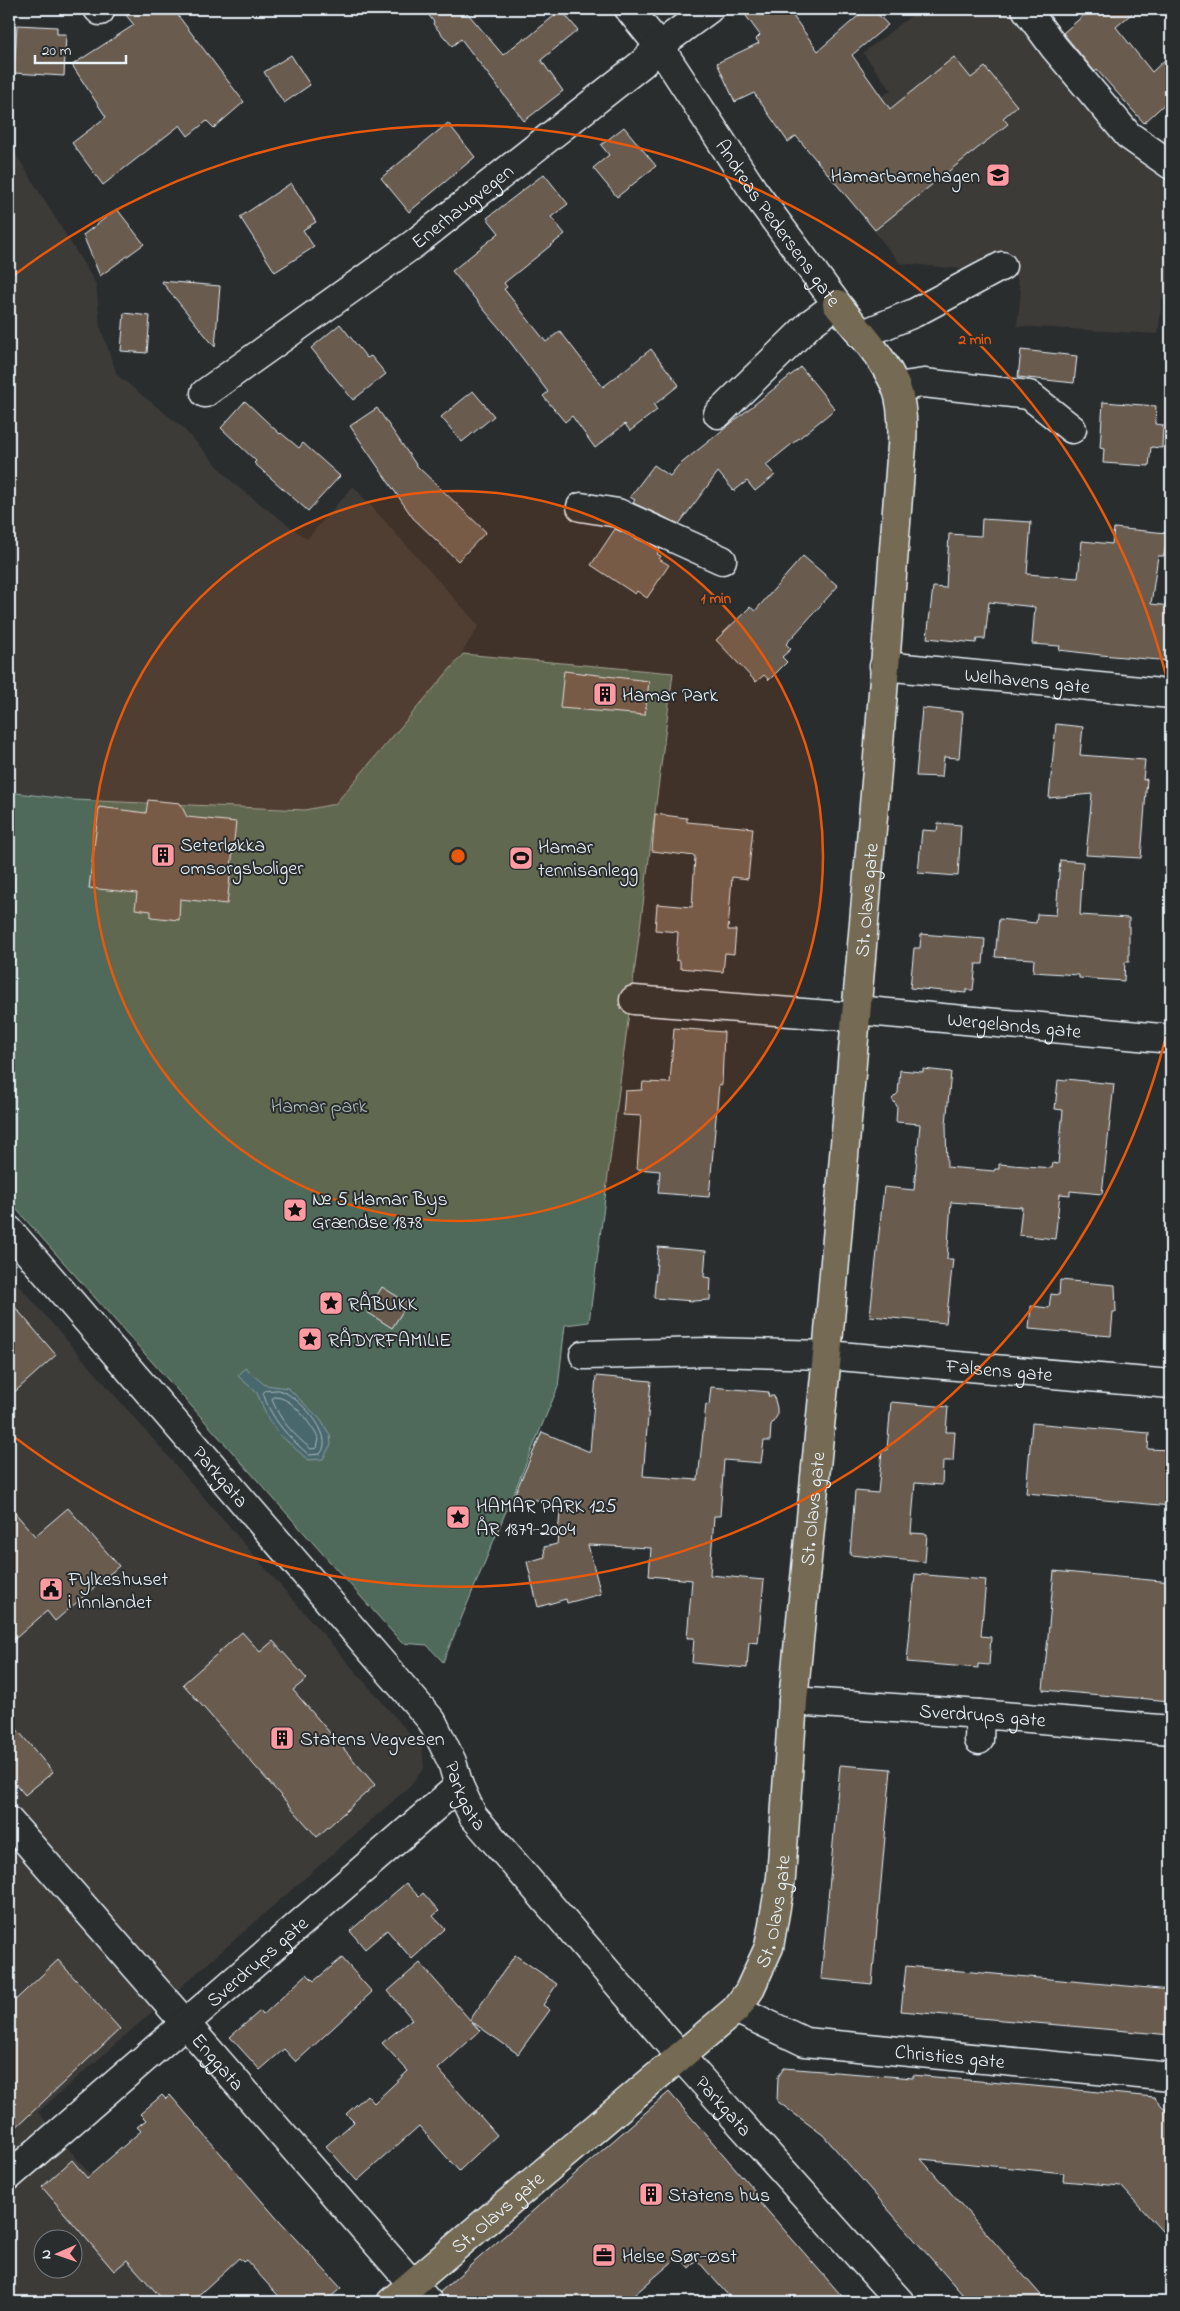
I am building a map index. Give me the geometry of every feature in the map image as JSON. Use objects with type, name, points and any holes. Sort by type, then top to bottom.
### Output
[{"type":"main road","name":"Andreas Pedersens gate","points":[[837,304],[877,355],[896,387],[903,417],[902,445]]},
{"type":"main road","name":"St. Olavs gate","points":[[391,2302],[420,2293],[680,2056],[736,2009],[749,1991],[769,1947],[781,1878],[793,1701],[827,1355],[877,770],[902,445]]},
{"type":"street","name":"Andreas Pedersens gate","points":[[629,9],[659,46],[753,190],[837,304]]},
{"type":"street","name":"Enerhaugvegen","points":[[205,393],[415,243],[643,63],[659,46],[710,9]]},
{"type":"street","points":[[1026,9],[1054,47],[1128,135],[1171,165]]},
{"type":"street","points":[[861,335],[914,313],[1002,266]]},
{"type":"street","points":[[718,414],[805,330],[837,304]]},
{"type":"street","points":[[896,387],[924,383],[1029,396],[1072,429]]},
{"type":"street","points":[[581,507],[618,513],[722,560]]},
{"type":"street","name":"Welhavens gate","points":[[884,666],[1171,694]]},
{"type":"street","name":"Wergelands gate","points":[[634,1000],[856,1014],[1171,1039]]},
{"type":"street","name":"Parkgata","points":[[9,1230],[432,1721],[452,1762],[458,1786],[473,1816],[680,2056],[900,2302]]},
{"type":"street","points":[[584,1355],[708,1352],[827,1355]]},
{"type":"street","name":"Falsens gate","points":[[827,1355],[1171,1384]]},
{"type":"street","name":"Sverdrups gate","points":[[793,1701],[980,1727],[1171,1730]]},
{"type":"street","name":"Sverdrups gate","points":[[9,2176],[458,1786]]},
{"type":"street","name":"Enggata","points":[[9,1821],[420,2293]]},
{"type":"street","name":"Christies gate","points":[[736,2009],[805,2042],[1171,2077]]},
{"type":"shaded area","name":"Hamarbarnehagen","points":[[920,9],[1009,9],[1129,151],[1162,170],[1171,181],[1171,299],[1162,299],[1158,334],[1017,326],[1021,292],[1009,253],[971,270],[900,263],[822,167],[873,103],[891,90],[863,53]]},
{"type":"shaded area","points":[[9,143],[96,284],[100,326],[117,375],[182,427],[235,485],[307,539],[353,486],[479,626],[448,673],[335,804],[305,810],[74,800],[9,791]]},
{"type":"shaded area","points":[[9,1274],[422,1748],[424,1768],[409,1787],[38,2112],[197,2302],[14,2302],[9,2297]]},
{"type":"green space","name":"Hamar park","points":[[463,654],[673,673],[589,1322],[565,1325],[558,1387],[443,1662],[427,1645],[402,1643],[9,1201],[9,792],[74,800],[305,810],[335,804]]},
{"type":"water","points":[[245,1368],[265,1385],[288,1388],[320,1419],[330,1435],[331,1444],[323,1459],[308,1460],[279,1434],[269,1421],[257,1393],[238,1376]]},
{"type":"building","points":[[121,9],[173,9],[244,102],[214,128],[207,121],[188,136],[180,125],[103,185],[72,143],[106,117],[72,65],[134,25]]},
{"type":"building","points":[[424,9],[464,9],[503,55],[524,38],[525,40],[561,10],[578,30],[541,60],[563,91],[524,121],[461,39],[452,46],[433,24],[434,22]]},
{"type":"building","points":[[741,9],[788,9],[818,51],[866,9],[873,9],[888,25],[852,55],[890,109],[954,57],[971,78],[985,67],[1017,106],[1003,118],[1008,124],[875,230],[796,136],[788,142],[754,93],[735,102],[717,63],[759,43],[756,39],[760,35]]},
{"type":"building","points":[[1091,9],[1137,9],[1116,27],[1152,72],[1171,54],[1171,98],[1144,123],[1097,70],[1095,72],[1063,33]]},
{"type":"building","points":[[17,25],[57,27],[57,34],[66,34],[64,76],[14,73]]},
{"type":"building","points":[[291,55],[310,85],[284,103],[264,72]]},
{"type":"building","points":[[448,123],[475,157],[409,212],[381,178]]},
{"type":"building","points":[[624,127],[656,166],[617,197],[593,168],[609,155],[601,145]]},
{"type":"building","points":[[544,174],[568,204],[551,217],[565,234],[504,283],[507,287],[504,289],[546,342],[560,331],[603,387],[651,349],[679,385],[654,405],[657,410],[630,431],[625,424],[595,448],[572,416],[565,422],[543,396],[548,392],[501,330],[452,271],[499,233],[487,218]]},
{"type":"building","points":[[291,183],[316,222],[303,230],[314,247],[275,272],[240,217]]},
{"type":"building","points":[[117,209],[144,244],[100,276],[83,235]]},
{"type":"building","points":[[161,281],[220,286],[215,347]]},
{"type":"building","points":[[124,313],[150,316],[147,353],[121,351]]},
{"type":"building","points":[[340,324],[367,358],[371,356],[386,374],[353,400],[311,348]]},
{"type":"building","points":[[1021,350],[1077,356],[1074,383],[1018,377]]},
{"type":"building","points":[[801,367],[835,409],[766,465],[775,475],[755,491],[747,481],[734,491],[718,472],[679,524],[633,503],[635,500],[630,497],[654,465],[670,476],[678,466]]},
{"type":"building","points":[[473,391],[494,416],[462,442],[441,417]]},
{"type":"building","points":[[245,401],[280,434],[299,448],[303,443],[340,476],[308,511],[254,463],[256,461],[221,428]]},
{"type":"building","points":[[1103,402],[1156,406],[1155,424],[1163,425],[1162,448],[1151,447],[1149,466],[1103,463],[1104,449],[1100,448]]},
{"type":"building","points":[[377,408],[417,466],[486,532],[458,561],[413,518],[350,426]]},
{"type":"building","points":[[982,519],[1031,522],[1027,574],[1078,578],[1082,541],[1112,544],[1114,528],[1167,533],[1164,556],[1158,556],[1151,604],[1171,606],[1171,661],[1059,650],[1060,646],[1032,644],[1035,607],[989,602],[985,639],[977,639],[976,643],[927,638],[933,587],[946,588],[949,534],[981,536]]},
{"type":"building","points":[[615,529],[660,549],[657,554],[661,556],[659,559],[669,565],[647,598],[637,591],[635,594],[591,565]]},
{"type":"building","points":[[803,556],[838,586],[786,644],[791,649],[782,657],[787,662],[769,680],[764,675],[756,682],[716,640],[750,607],[755,611]]},
{"type":"building","name":"Hamar Park","points":[[564,671],[649,681],[645,715],[560,708]]},
{"type":"building","points":[[922,708],[963,712],[959,758],[944,757],[942,777],[916,776]]},
{"type":"building","points":[[1056,724],[1083,727],[1080,755],[1145,760],[1143,780],[1147,779],[1141,858],[1086,855],[1092,794],[1049,798]]},
{"type":"building","name":"Seterløkka omsorgsboliger","points":[[148,800],[180,803],[187,817],[236,822],[227,904],[180,899],[179,920],[151,917],[151,911],[135,909],[137,893],[89,888],[99,807],[146,813]]},
{"type":"building","points":[[655,814],[687,818],[687,822],[753,828],[748,879],[732,877],[728,930],[736,930],[734,954],[725,953],[723,972],[680,968],[680,961],[676,960],[678,932],[655,930],[657,904],[692,907],[695,856],[652,851]]},
{"type":"building","points":[[938,823],[961,825],[958,876],[918,873],[922,830],[937,831]]},
{"type":"building","points":[[1060,860],[1083,862],[1080,915],[1129,918],[1129,962],[1125,962],[1124,981],[1079,978],[1079,975],[1033,972],[1034,959],[995,957],[999,919],[1036,923],[1037,914],[1056,915]]},
{"type":"building","points":[[921,934],[985,939],[983,964],[976,964],[973,990],[966,990],[966,993],[910,988],[914,948],[920,948]]},
{"type":"building","points":[[674,1028],[724,1032],[722,1085],[719,1084],[709,1197],[658,1193],[660,1171],[637,1169],[641,1116],[623,1115],[625,1091],[642,1090],[643,1082],[670,1083]]},
{"type":"building","points":[[923,1069],[951,1072],[946,1124],[947,1167],[994,1171],[999,1169],[999,1164],[1052,1168],[1053,1163],[1058,1164],[1063,1110],[1055,1109],[1058,1080],[1066,1081],[1066,1079],[1114,1084],[1102,1194],[1070,1191],[1070,1195],[1060,1194],[1055,1239],[1019,1235],[1022,1207],[951,1202],[947,1259],[953,1259],[946,1323],[870,1316],[884,1187],[914,1190],[920,1124],[896,1122],[897,1106],[892,1099],[898,1093],[900,1070],[923,1072]]},
{"type":"building","points":[[658,1247],[706,1251],[704,1277],[711,1278],[710,1300],[694,1301],[654,1298]]},
{"type":"building","points":[[1060,1280],[1115,1285],[1116,1312],[1113,1312],[1111,1336],[1029,1329],[1031,1306],[1049,1308],[1051,1294],[1059,1295]]},
{"type":"building","points":[[382,1287],[408,1303],[392,1328],[367,1312]]},
{"type":"building","points":[[9,1300],[56,1355],[9,1397]]},
{"type":"building","points":[[596,1376],[651,1381],[643,1476],[698,1480],[706,1404],[709,1405],[711,1387],[769,1392],[768,1396],[774,1396],[777,1416],[771,1425],[770,1441],[764,1441],[761,1463],[724,1460],[720,1516],[714,1516],[710,1575],[764,1580],[758,1643],[749,1642],[747,1668],[692,1663],[694,1638],[687,1638],[692,1580],[649,1576],[651,1548],[588,1545],[601,1594],[567,1603],[566,1599],[538,1607],[527,1562],[545,1557],[544,1547],[557,1544],[561,1502],[513,1498],[542,1432],[590,1452]]},
{"type":"building","points":[[891,1402],[948,1407],[946,1432],[955,1432],[953,1461],[943,1461],[942,1485],[915,1483],[911,1533],[927,1534],[925,1562],[850,1555],[855,1491],[878,1493],[882,1451],[887,1450]]},
{"type":"building","points":[[1032,1423],[1149,1433],[1148,1449],[1171,1450],[1171,1506],[1026,1493]]},
{"type":"building","name":"Fylkeshuset i Innlandet","points":[[9,1506],[35,1536],[68,1508],[119,1566],[55,1621],[47,1611],[9,1644]]},
{"type":"building","points":[[1054,1571],[1171,1582],[1171,1701],[1043,1690]]},
{"type":"building","points":[[915,1574],[986,1580],[981,1636],[991,1637],[989,1665],[978,1664],[978,1668],[907,1662]]},
{"type":"building","name":"Statens Vegvesen","points":[[242,1632],[260,1652],[273,1641],[307,1679],[293,1690],[375,1785],[317,1837],[183,1684]]},
{"type":"building","points":[[9,1720],[53,1772],[25,1795],[9,1776]]},
{"type":"building","points":[[840,1765],[891,1769],[872,1984],[821,1979]]},
{"type":"building","points":[[406,1883],[419,1897],[423,1893],[439,1911],[433,1916],[445,1929],[412,1959],[387,1930],[365,1949],[350,1931]]},
{"type":"building","points":[[515,1955],[557,1984],[543,2005],[550,2010],[518,2054],[471,2021],[480,2031],[438,2069],[497,2135],[459,2171],[419,2126],[357,2181],[326,2146],[354,2122],[346,2114],[367,2095],[374,2103],[408,2071],[382,2043],[412,2019],[388,1991],[420,1963],[470,2020]]},
{"type":"building","points":[[342,1958],[372,1992],[296,2062],[284,2049],[260,2070],[230,2037],[260,2011],[263,2015],[307,1974],[314,1981]]},
{"type":"building","points":[[58,1960],[120,2029],[9,2134],[9,2006]]},
{"type":"building","points":[[906,1966],[1171,1990],[1171,2035],[901,2011]]},
{"type":"building","points":[[784,2068],[913,2078],[913,2075],[1154,2097],[1171,2116],[1171,2241],[1121,2186],[1063,2181],[1064,2173],[921,2159],[1047,2302],[969,2302],[823,2135],[777,2101],[778,2077]]},
{"type":"building","name":"Statens hus","points":[[669,2092],[755,2191],[752,2193],[847,2302],[734,2302],[697,2260],[689,2268],[679,2256],[626,2302],[443,2302],[440,2292]]},
{"type":"building","points":[[162,2095],[166,2099],[170,2095],[280,2222],[341,2288],[325,2302],[284,2302],[246,2260],[243,2262],[239,2258],[191,2302],[165,2302],[127,2260],[114,2271],[82,2234],[82,2228],[77,2228],[42,2187],[72,2160],[87,2178],[141,2131],[137,2127],[146,2120],[140,2114]]},
{"type":"place","name":"Hamarbarnehagen","points":[[998,175]]},
{"type":"place","name":"Hamar Park","points":[[605,694]]},
{"type":"place","name":"Seterløkka omsorgsboliger","points":[[163,855]]},
{"type":"place","name":"Hamar tennisanlegg","points":[[521,858]]},
{"type":"place","name":"№ 5 Hamar Bys Grændse 1878","points":[[295,1210]]},
{"type":"place","name":"RÅBUKK","points":[[331,1303]]},
{"type":"place","name":"RÅDYRFAMILIE","points":[[310,1339]]},
{"type":"place","name":"HAMAR PARK 125 ÅR 1879-2004","points":[[458,1517]]},
{"type":"place","name":"Fylkeshuset i Innlandet","points":[[51,1589]]},
{"type":"place","name":"Statens Vegvesen","points":[[282,1738]]},
{"type":"place","name":"Statens hus","points":[[651,2194]]},
{"type":"place","name":"Helse Sør-Øst","points":[[604,2255]]}]
